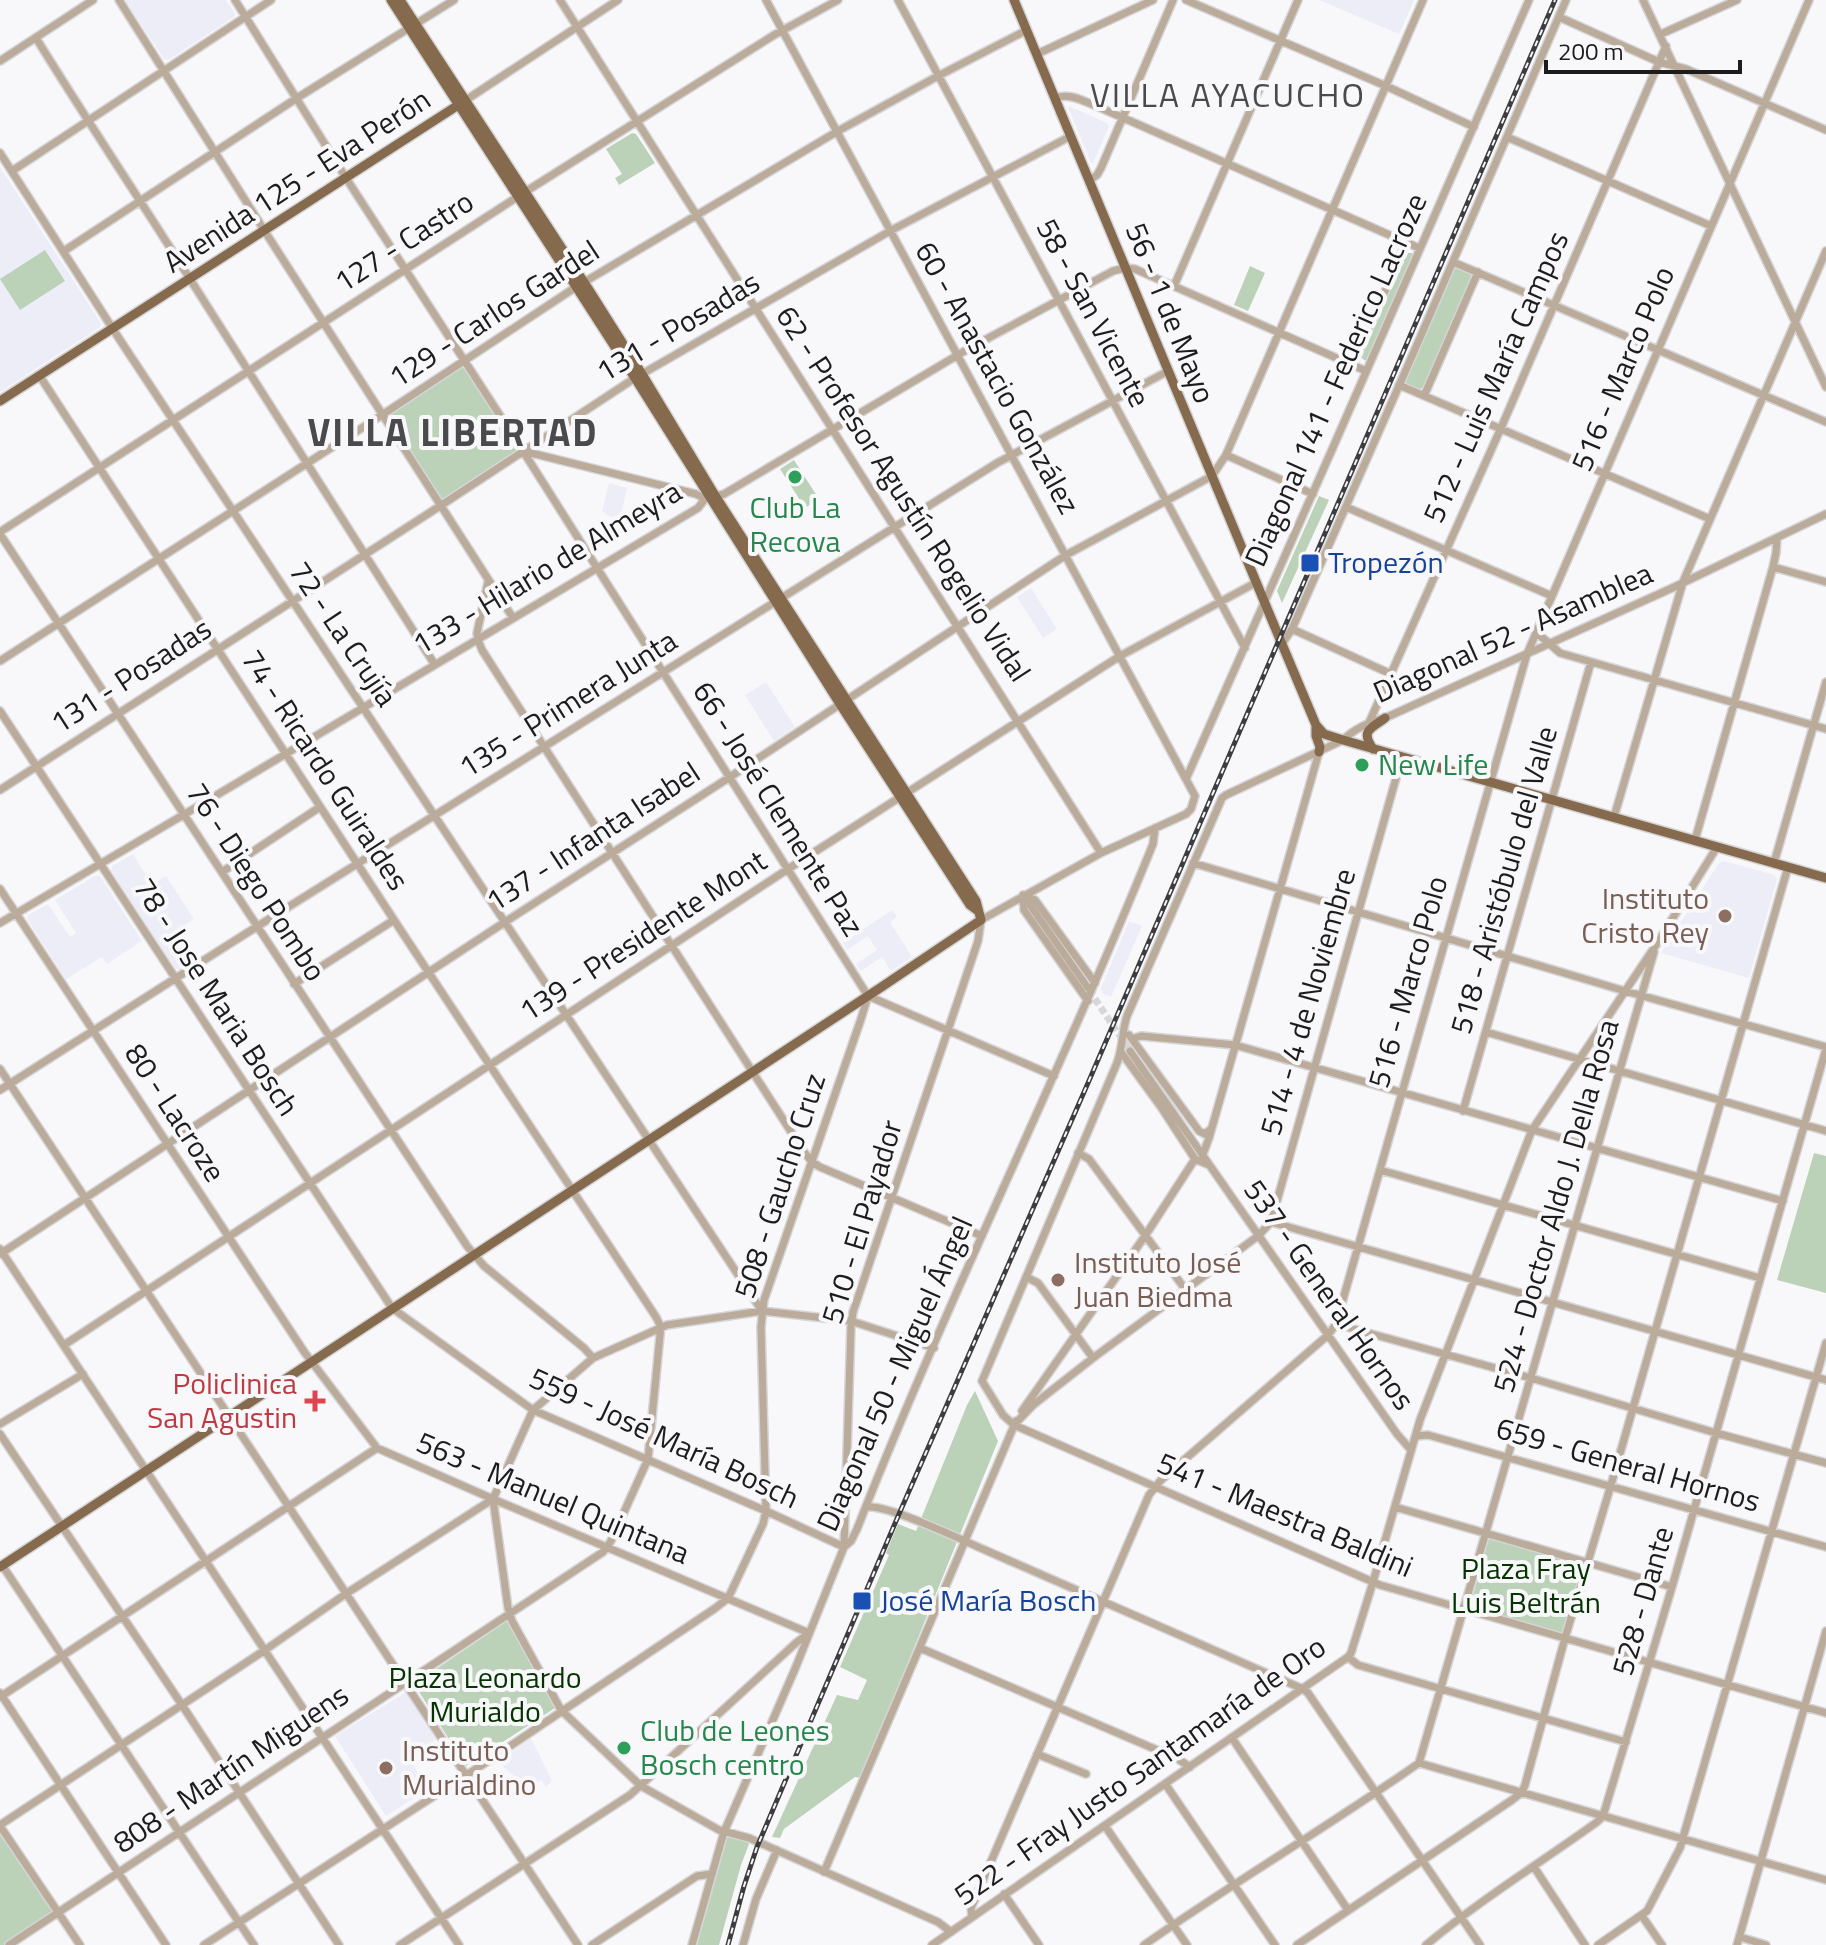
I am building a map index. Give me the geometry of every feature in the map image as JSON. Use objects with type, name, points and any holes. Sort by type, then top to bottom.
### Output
[{"type":"main road","points":[[1,1566],[868,996],[980,915],[976,901],[903,795],[710,498],[639,376],[413,27],[391,0]]},
{"type":"main road","points":[[400,0],[413,27]]},
{"type":"main road","name":"56 - 1 de Mayo","points":[[1014,0],[1316,725],[1319,752]]},
{"type":"main road","name":"Avenida 125 - Eva Perón","points":[[0,401],[463,103]]},
{"type":"main road","points":[[1373,749],[1367,733],[1385,718]]},
{"type":"main road","points":[[1316,725],[1324,734],[1343,740],[1826,878]]},
{"type":"street","points":[[0,61],[93,0]]},
{"type":"street","points":[[119,0],[513,618]]},
{"type":"street","name":"66 - José Clemente Paz","points":[[235,0],[868,996]]},
{"type":"street","points":[[12,171],[271,0]]},
{"type":"street","points":[[64,251],[297,98],[454,0]]},
{"type":"street","name":"62 - Profesor Agustín Rogelio Vidal","points":[[560,0],[1101,853]]},
{"type":"street","name":"Avenida 125 - Eva Perón","points":[[463,103],[618,0]]},
{"type":"street","name":"60 - Anastacio González","points":[[766,0],[1186,779]]},
{"type":"street","name":"127 - Castro","points":[[0,533],[521,194],[783,29],[838,0]]},
{"type":"street","name":"58 - San Vicente","points":[[898,0],[1245,648]]},
{"type":"street","points":[[1037,54],[1153,0]]},
{"type":"street","points":[[1090,180],[1097,175],[1173,0]]},
{"type":"street","points":[[1186,0],[1474,127]]},
{"type":"street","points":[[1174,286],[1298,0]]},
{"type":"street","points":[[1212,476],[1226,455],[1423,0]]},
{"type":"street","points":[[1516,0],[1528,2]]},
{"type":"street","points":[[1282,644],[1292,629],[1346,507],[1566,0]]},
{"type":"street","points":[[1643,0],[1826,387]]},
{"type":"street","points":[[1661,34],[1737,0]]},
{"type":"street","name":"516 - Marco Polo","points":[[972,1917],[971,1908],[1149,1495],[1154,1487],[1328,1335],[1336,1324],[1527,654],[1809,0]]},
{"type":"street","name":"Diagonal 141 - Federico Lacroze","points":[[1186,779],[1528,2]]},
{"type":"street","points":[[1559,17],[1659,62],[1686,69],[1826,130]]},
{"type":"street","name":"129 - Carlos Gardel","points":[[0,661],[580,285],[838,131],[1027,30]]},
{"type":"street","points":[[36,38],[435,665]]},
{"type":"street","name":"512 - Luis María Campos","points":[[1368,725],[1501,428],[1666,46]]},
{"type":"street","points":[[1055,98],[1070,96],[1419,248]]},
{"type":"street","name":"131 - Posadas","points":[[0,790],[639,376],[890,231],[1071,136]]},
{"type":"street","points":[[1507,137],[1711,226]]},
{"type":"street","name":"72 - La Crujía","points":[[0,153],[291,601],[762,1311]]},
{"type":"street","name":"Diagonal 141 - Federico Lacroze","points":[[1353,365],[1406,243]]},
{"type":"street","points":[[1614,817],[1683,582],[1826,251]]},
{"type":"street","points":[[1453,262],[1826,422]]},
{"type":"street","points":[[1125,268],[1135,269],[1366,371]]},
{"type":"street","name":"133 - Hilario de Almeyra","points":[[0,923],[598,569],[710,498],[724,494],[957,355],[1058,299],[1125,268]]},
{"type":"street","points":[[1424,396],[1478,272]]},
{"type":"street","points":[[1816,273],[1826,277]]},
{"type":"street","name":"135 - Primera Junta","points":[[0,1090],[895,527],[1012,455],[1168,371]]},
{"type":"street","name":"74 - Ricardo Guiraldes","points":[[39,375],[661,1327]]},
{"type":"street","points":[[1399,385],[1710,519]]},
{"type":"street","points":[[523,451],[710,498]]},
{"type":"street","points":[[1226,455],[1313,494]]},
{"type":"street","name":"137 - Infanta Isabel","points":[[1,1252],[1066,555],[1212,476]]},
{"type":"street","points":[[1346,507],[1552,596]]},
{"type":"street","name":"Diagonal 52 - Asamblea","points":[[1193,863],[1226,795],[1343,740],[1375,720],[1527,654],[1826,514]]},
{"type":"street","name":"76 - Diego Pombo","points":[[0,533],[473,1255],[593,1358]]},
{"type":"street","points":[[1695,840],[1773,567],[1777,538]]},
{"type":"street","points":[[1773,567],[1826,582]]},
{"type":"street","points":[[488,582],[477,633],[482,650],[812,1162],[982,1236]]},
{"type":"street","name":"139 - Presidente Mont","points":[[64,1345],[788,869],[1120,656],[1257,582]]},
{"type":"street","points":[[1292,629],[1391,674]]},
{"type":"street","points":[[1536,632],[1560,653],[1826,729]]},
{"type":"street","name":"518 - Aristóbulo del Valle","points":[[1463,1111],[1591,662]]},
{"type":"street","points":[[1774,863],[1826,682]]},
{"type":"street","name":"78 - Jose Maria Bosch","points":[[0,711],[392,1308]]},
{"type":"street","points":[[824,1872],[1014,1425],[1199,1156],[1211,1129],[1319,752]]},
{"type":"street","name":"514 - 4 de Noviembre","points":[[1014,1425],[1033,1405],[1258,1236],[1271,1222],[1402,757]]},
{"type":"street","points":[[980,915],[1101,853],[1186,814],[1195,796],[1186,779]]},
{"type":"street","points":[[222,872],[320,807]]},
{"type":"street","name":"Diagonal 50 - Miguel Ángel","points":[[692,1945],[724,1832],[844,1547],[854,1536],[982,1236],[1088,1001],[1091,986],[1153,844],[1155,828]]},
{"type":"street","name":"522 - Fray Justo Santamaría de Oro","points":[[932,1945],[1348,1657],[1420,1420],[1532,1130],[1656,945],[1717,847]]},
{"type":"street","points":[[1199,1156],[1161,1107],[1126,1051],[1124,1032],[1127,1016],[1193,863],[1826,1048]]},
{"type":"street","points":[[1297,1945],[1522,1792],[1788,867]]},
{"type":"street","name":"80 - Lacroze","points":[[0,889],[311,1362]]},
{"type":"street","points":[[1023,895],[1035,900],[1091,986]]},
{"type":"street","points":[[1023,895],[1091,986]]},
{"type":"street","points":[[1023,895],[1024,910],[1088,1001]]},
{"type":"street","name":"510 - El Payador","points":[[844,1547],[851,1321],[978,941],[980,915]]},
{"type":"street","points":[[294,984],[394,920]]},
{"type":"street","name":"524 - Doctor Aldo J. Della Rosa","points":[[1419,1763],[1656,945]]},
{"type":"street","points":[[868,996],[1054,1076]]},
{"type":"street","name":"508 - Gaucho Cruz","points":[[204,1945],[466,1775],[727,1599],[763,1524],[766,1511],[762,1311],[868,996]]},
{"type":"street","points":[[1124,1032],[1199,1131],[1205,1134],[1211,1129]]},
{"type":"street","points":[[1486,1032],[1826,1131]]},
{"type":"street","points":[[1132,1039],[1141,1036],[1235,1045],[1783,1201]]},
{"type":"street","name":"528 - Dante","points":[[1603,1816],[1695,1509],[1826,1048]]},
{"type":"street","points":[[1093,1358],[1038,1283],[1026,1277],[1078,1153],[1126,1051]]},
{"type":"street","name":"537 - General Hornos","points":[[1126,1051],[1168,1104],[1199,1156],[1210,1166],[1411,1450]]},
{"type":"street","points":[[0,1069],[578,1945]]},
{"type":"street","points":[[1078,1153],[1089,1159],[1185,1289]]},
{"type":"street","points":[[1380,1170],[1760,1278]]},
{"type":"street","points":[[1271,1222],[1826,1380]]},
{"type":"street","points":[[1,1252],[459,1945]]},
{"type":"street","name":"541 - Maestra Baldini","points":[[1026,1277],[982,1381],[1003,1415],[1014,1425],[1373,1582],[1826,1713]]},
{"type":"street","name":"559 - José María Bosch","points":[[392,1308],[533,1410],[844,1547]]},
{"type":"street","points":[[934,1348],[851,1321],[762,1311],[661,1327],[593,1358],[533,1410],[493,1499],[510,1615],[561,1710],[641,1786],[724,1832],[777,1850],[938,1922],[951,1932]]},
{"type":"street","points":[[1336,1324],[1826,1463]]},
{"type":"street","name":"808 - Martín Miguens","points":[[9,1945],[607,1548],[648,1459],[661,1327]]},
{"type":"street","points":[[1598,1945],[1642,1916],[1650,1906],[1683,1838],[1826,1343]]},
{"type":"street","name":"563 - Manuel Quintana","points":[[311,1362],[377,1448],[809,1633]]},
{"type":"street","points":[[0,1424],[83,1374]]},
{"type":"street","points":[[0,1434],[339,1945]]},
{"type":"street","name":"659 - General Hornos","points":[[1416,1436],[1428,1435],[1509,1456],[1826,1547]]},
{"type":"street","points":[[166,1945],[1,1695],[377,1448]]},
{"type":"street","points":[[80,1945],[0,1825],[493,1499]]},
{"type":"street","points":[[866,1507],[878,1507],[895,1513],[965,1542],[1303,1689],[1480,1945]]},
{"type":"street","points":[[1395,1507],[1672,1587]]},
{"type":"street","points":[[1,1566],[254,1945]]},
{"type":"street","points":[[1766,1945],[1738,1941],[1826,1631]]},
{"type":"street","points":[[400,1945],[641,1786],[809,1633]]},
{"type":"street","points":[[920,1648],[1178,1759],[1190,1767]]},
{"type":"street","points":[[1348,1657],[1358,1665],[1626,1742]]},
{"type":"street","points":[[1232,1738],[1348,1910]]},
{"type":"street","points":[[1037,1754],[1086,1774]]},
{"type":"street","points":[[1144,1945],[1419,1763],[1826,1880]]},
{"type":"street","points":[[1166,1785],[1275,1945]]},
{"type":"street","points":[[1426,1945],[1460,1916],[1603,1816]]},
{"type":"street","points":[[1105,1826],[1187,1945]]},
{"type":"street","points":[[743,1945],[756,1899],[777,1850]]},
{"type":"street","points":[[1534,1867],[1585,1945]]},
{"type":"street","points":[[592,1945],[697,1876],[712,1874]]},
{"type":"street","points":[[1004,1894],[1039,1945]]},
{"type":"street","points":[[1642,1916],[1662,1945]]},
{"type":"shaded area","points":[[125,0],[226,0],[235,13],[234,17],[168,60],[164,59]]},
{"type":"shaded area","points":[[1319,0],[1414,0],[1399,34]]},
{"type":"shaded area","points":[[1069,106],[1107,123],[1109,127],[1093,163],[1091,163]]},
{"type":"shaded area","points":[[0,167],[101,323],[100,327],[0,392]]},
{"type":"shaded area","points":[[609,483],[627,488],[621,515],[610,517],[602,511]]},
{"type":"shaded area","points":[[1031,588],[1057,629],[1043,638],[1017,597]]},
{"type":"shaded area","points":[[766,682],[795,727],[774,741],[745,695]]},
{"type":"shaded area","points":[[133,854],[152,885],[166,876],[194,919],[180,928],[199,958],[180,970],[175,968],[111,870],[112,866]]},
{"type":"shaded area","name":"Instituto Cristo Rey","points":[[1724,861],[1775,875],[1777,879],[1749,978],[1661,953],[1719,863]]},
{"type":"shaded area","points":[[100,876],[142,941],[107,964],[102,957],[66,979],[27,919],[28,915],[48,904],[70,937],[76,933],[55,900]]},
{"type":"shaded area","points":[[892,910],[897,917],[890,922],[912,957],[891,971],[882,957],[861,971],[856,964],[877,950],[868,936],[847,950],[843,943]]},
{"type":"shaded area","points":[[1129,921],[1142,926],[1111,997],[1102,993],[1101,988]]},
{"type":"shaded area","points":[[406,1692],[438,1738],[409,1758],[428,1789],[386,1816],[335,1736]]},
{"type":"shaded area","points":[[531,1738],[552,1781],[546,1787],[541,1780],[529,1789],[498,1762]]},
{"type":"green space","points":[[632,133],[636,134],[655,163],[619,185],[615,178],[622,174],[606,149]]},
{"type":"green space","points":[[45,250],[65,281],[20,310],[0,279]]},
{"type":"green space","points":[[1405,253],[1414,256],[1368,361],[1364,360],[1361,357]]},
{"type":"green space","points":[[1250,266],[1265,273],[1248,311],[1234,305]]},
{"type":"green space","points":[[1457,267],[1473,278],[1424,387],[1418,390],[1404,381]]},
{"type":"green space","points":[[465,361],[523,451],[440,506],[382,415]]},
{"type":"green space","name":"Club La Recova","points":[[794,460],[819,499],[805,508],[780,469]]},
{"type":"green space","points":[[1319,496],[1329,500],[1282,603],[1277,591]]},
{"type":"green space","points":[[1814,1153],[1826,1156],[1826,1293],[1777,1280]]},
{"type":"green space","points":[[975,1391],[998,1441],[861,1778],[855,1777],[784,1829],[780,1838],[772,1837],[837,1695],[858,1700],[867,1680],[840,1667],[889,1555],[886,1553],[898,1524],[916,1531]]},
{"type":"green space","name":"Plaza Fray Luis Beltrán","points":[[1489,1538],[1583,1564],[1563,1635],[1469,1609]]},
{"type":"green space","name":"Plaza Leonardo Murialdo","points":[[507,1621],[555,1708],[466,1766],[414,1684]]},
{"type":"green space","points":[[0,1831],[54,1911],[4,1945],[0,1945]]},
{"type":"green space","points":[[727,1838],[747,1840],[749,1844],[719,1945],[697,1945]]},
{"type":"tunnel","points":[[1089,990],[1130,1051]]},
{"type":"railway","points":[[728,1945],[757,1847],[1555,0]]},
{"type":"place","name":"Club La Recova","points":[[795,477]]},
{"type":"place","name":"Tropezón","points":[[1310,563]]},
{"type":"place","name":"New Life","points":[[1362,765]]},
{"type":"place","name":"Instituto Cristo Rey","points":[[1725,916]]},
{"type":"place","name":"Instituto José Juan Biedma","points":[[1058,1280]]},
{"type":"place","name":"Policlinica San Agustin","points":[[315,1401]]},
{"type":"place","name":"José María Bosch","points":[[862,1601]]},
{"type":"place","name":"Club de Leones Bosch centro","points":[[624,1748]]},
{"type":"place","name":"Instituto Murialdino","points":[[386,1768]]},
{"type":"district","name":"VILLA AYACUCHO","points":[[1228,95]]},
{"type":"district","name":"VILLA LIBERTAD","points":[[453,433]]}]
